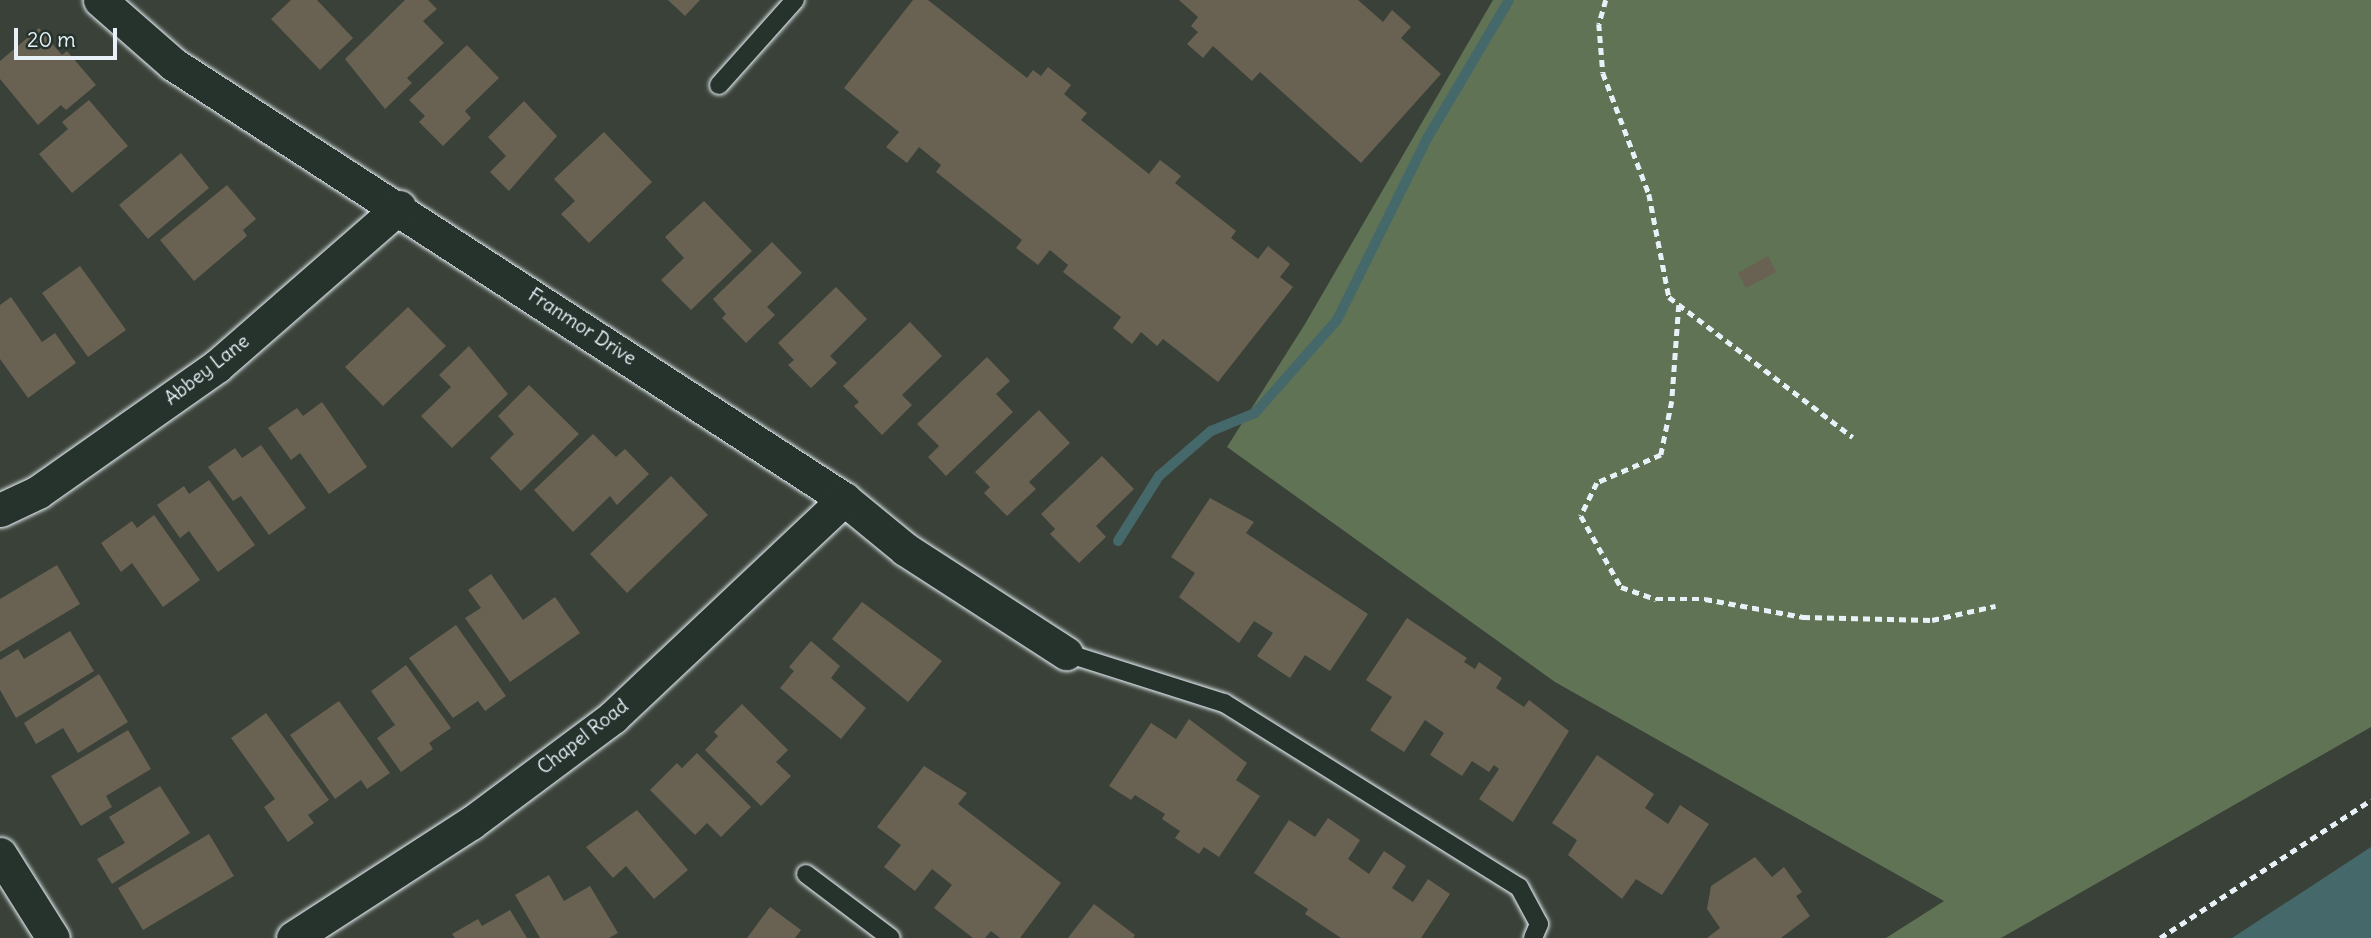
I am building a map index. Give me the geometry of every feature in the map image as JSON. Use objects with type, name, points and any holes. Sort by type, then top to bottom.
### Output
[{"type":"street","name":"Franmor Drive","points":[[100,0],[173,64],[399,207],[844,499],[905,549],[1066,653]]},
{"type":"street","name":"Abbey Lane","points":[[0,510],[38,492],[217,366],[399,207]]},
{"type":"street","name":"Chapel Road","points":[[292,938],[471,823],[613,718],[844,499]]},
{"type":"street","points":[[0,854],[53,938]]},
{"type":"lane","points":[[719,85],[795,0]]},
{"type":"lane","points":[[1066,653],[1224,703],[1519,887],[1539,924],[1533,938]]},
{"type":"lane","points":[[806,874],[891,938]]},
{"type":"path","points":[[1606,0],[1599,24],[1603,74],[1649,194],[1669,297],[1853,437]]},
{"type":"path","points":[[1679,305],[1672,401],[1661,456],[1597,483],[1581,516],[1620,587],[1656,599],[1705,600],[1802,617],[1932,620],[1995,606]]},
{"type":"path","points":[[2160,938],[2371,800]]},
{"type":"green space","points":[[1493,0],[2371,0],[2371,727],[2001,938],[1886,938],[1944,901],[1555,682],[1227,447],[1305,324]]},
{"type":"water","points":[[2371,847],[2371,938],[2232,938]]},
{"type":"building","points":[[291,0],[317,0],[353,38],[320,70],[271,19]]},
{"type":"building","points":[[405,0],[428,0],[437,9],[423,21],[444,43],[407,78],[412,83],[385,109],[345,59]]},
{"type":"building","points":[[668,0],[700,0],[685,16]]},
{"type":"building","points":[[913,0],[928,0],[1027,78],[1033,70],[1041,76],[1048,67],[1071,85],[1064,94],[1087,113],[1081,120],[1149,174],[1160,160],[1181,176],[1175,183],[1236,231],[1231,238],[1258,259],[1268,246],[1290,264],[1280,277],[1293,287],[1218,382],[1163,339],[1157,346],[1141,332],[1132,344],[1113,328],[1121,317],[1063,272],[1068,265],[1050,250],[1038,265],[1016,248],[1022,240],[936,172],[941,165],[919,147],[907,163],[886,147],[899,132],[844,88]]},
{"type":"building","points":[[1179,0],[1358,0],[1383,22],[1392,10],[1411,27],[1401,38],[1441,74],[1361,163],[1260,72],[1252,81],[1213,46],[1203,58],[1187,44],[1198,32],[1191,26],[1198,17]]},
{"type":"building","points":[[39,28],[62,55],[67,51],[96,85],[66,110],[61,105],[38,125],[0,79],[0,61]]},
{"type":"building","points":[[467,45],[499,78],[465,111],[471,118],[443,146],[419,122],[425,116],[409,100]]},
{"type":"building","points":[[89,100],[128,146],[72,193],[39,154],[68,129],[62,122]]},
{"type":"building","points":[[524,101],[557,136],[509,191],[490,172],[506,156],[488,137]]},
{"type":"building","points":[[604,132],[652,182],[589,243],[561,214],[575,201],[554,179]]},
{"type":"building","points":[[181,153],[209,188],[148,239],[119,205]]},
{"type":"building","points":[[227,185],[256,219],[243,230],[247,236],[194,281],[160,240]]},
{"type":"building","points":[[704,201],[752,251],[691,310],[661,280],[684,258],[665,237]]},
{"type":"building","points":[[772,242],[802,273],[767,307],[775,315],[746,343],[722,318],[726,314],[713,299]]},
{"type":"building","points":[[1768,256],[1776,272],[1746,288],[1738,273]]},
{"type":"building","points":[[80,266],[126,330],[88,357],[42,293]]},
{"type":"building","points":[[836,287],[867,319],[830,356],[837,363],[811,388],[788,365],[794,360],[778,343]]},
{"type":"building","points":[[11,297],[42,342],[55,333],[76,363],[28,398],[0,359],[0,305]]},
{"type":"building","points":[[408,307],[446,346],[383,406],[345,367]]},
{"type":"building","points":[[910,322],[942,356],[902,395],[912,405],[882,435],[854,406],[859,402],[843,386]]},
{"type":"building","points":[[469,346],[508,394],[452,448],[421,416],[451,387],[439,375]]},
{"type":"building","points":[[987,357],[1010,381],[996,394],[1013,412],[946,476],[928,457],[939,446],[917,424]]},
{"type":"building","points":[[529,385],[579,434],[521,491],[490,458],[514,434],[498,416]]},
{"type":"building","points":[[322,402],[367,467],[329,494],[300,453],[291,460],[268,428],[297,408],[303,416]]},
{"type":"building","points":[[1039,410],[1070,443],[1029,482],[1036,489],[1007,516],[984,493],[990,487],[975,472]]},
{"type":"building","points":[[593,434],[616,457],[625,449],[649,474],[617,505],[610,496],[573,532],[534,490]]},
{"type":"building","points":[[261,445],[306,508],[269,535],[241,496],[233,501],[208,467],[235,448],[242,458]]},
{"type":"building","points":[[1102,456],[1134,489],[1096,526],[1106,537],[1079,563],[1050,534],[1055,529],[1041,514]]},
{"type":"building","points":[[671,476],[708,515],[627,593],[590,554]]},
{"type":"building","points":[[209,480],[255,545],[218,572],[189,531],[180,538],[157,505],[184,486],[189,494]]},
{"type":"building","points":[[1210,498],[1254,522],[1246,533],[1368,614],[1330,671],[1305,655],[1290,678],[1257,656],[1273,633],[1254,621],[1239,643],[1179,597],[1195,573],[1171,557]]},
{"type":"building","points":[[154,515],[200,580],[163,607],[132,563],[121,572],[101,543],[132,521],[137,528]]},
{"type":"building","points":[[57,565],[80,604],[0,652],[0,599]]},
{"type":"building","points":[[491,574],[523,620],[555,597],[580,633],[510,682],[465,618],[481,608],[468,590]]},
{"type":"building","points":[[862,602],[942,661],[908,702],[832,639]]},
{"type":"building","points":[[1407,618],[1467,658],[1464,662],[1475,669],[1479,662],[1502,678],[1496,688],[1524,707],[1529,700],[1569,731],[1513,822],[1479,799],[1499,769],[1494,765],[1489,772],[1472,761],[1462,776],[1430,755],[1444,733],[1425,720],[1404,752],[1370,730],[1392,697],[1366,680]]},
{"type":"building","points":[[456,625],[506,696],[485,711],[478,701],[453,718],[409,658]]},
{"type":"building","points":[[70,631],[94,671],[16,718],[0,690],[0,660],[18,649],[24,659]]},
{"type":"building","points":[[811,641],[840,666],[831,678],[866,708],[841,739],[780,688],[794,671],[789,667]]},
{"type":"building","points":[[406,665],[451,728],[429,743],[433,749],[401,772],[377,738],[395,725],[371,691]]},
{"type":"building","points":[[99,674],[128,722],[78,753],[63,728],[36,744],[24,723]]},
{"type":"building","points":[[339,701],[390,773],[367,789],[361,780],[335,799],[290,735]]},
{"type":"building","points":[[742,704],[788,750],[776,762],[791,776],[761,806],[705,750],[718,736],[714,732]]},
{"type":"building","points":[[266,713],[329,800],[308,815],[314,823],[288,842],[264,807],[275,799],[231,738]]},
{"type":"building","points":[[1189,719],[1247,763],[1236,780],[1260,796],[1219,857],[1204,847],[1199,854],[1175,838],[1180,831],[1162,819],[1165,814],[1135,795],[1131,800],[1109,786],[1151,723],[1176,739]]},
{"type":"building","points":[[128,730],[151,769],[106,796],[112,807],[81,826],[51,776]]},
{"type":"building","points":[[697,753],[751,807],[721,837],[707,823],[695,835],[650,790],[677,763],[682,768]]},
{"type":"building","points":[[1597,755],[1654,794],[1645,808],[1668,824],[1680,805],[1709,824],[1662,895],[1636,879],[1622,899],[1568,855],[1577,840],[1552,823]]},
{"type":"building","points":[[924,766],[967,793],[958,804],[1061,883],[1020,938],[1000,938],[991,931],[985,938],[973,938],[934,908],[952,885],[932,869],[915,891],[884,867],[901,845],[877,827]]},
{"type":"building","points":[[160,786],[190,833],[112,884],[97,859],[125,843],[109,817]]},
{"type":"building","points":[[637,810],[688,870],[654,899],[626,866],[613,878],[586,847]]},
{"type":"building","points":[[1328,818],[1360,840],[1348,859],[1369,874],[1384,851],[1406,866],[1392,888],[1413,902],[1428,879],[1450,894],[1421,938],[1341,938],[1305,914],[1308,909],[1254,873],[1289,820],[1315,837]]},
{"type":"building","points":[[209,834],[234,876],[143,930],[118,888]]},
{"type":"building","points":[[1755,857],[1772,877],[1784,867],[1802,892],[1796,896],[1810,916],[1781,938],[1707,938],[1720,928],[1707,909],[1711,886]]},
{"type":"building","points":[[549,875],[564,901],[590,886],[618,933],[609,938],[540,938],[515,895]]},
{"type":"building","points":[[1094,904],[1135,935],[1133,938],[1068,938]]},
{"type":"building","points":[[770,907],[801,930],[795,938],[747,938]]},
{"type":"building","points":[[510,910],[527,938],[455,938],[452,934],[478,919],[482,926]]},
{"type":"waterway","points":[[1118,541],[1159,476],[1211,431],[1255,413],[1337,320],[1428,137],[1509,0]]}]
